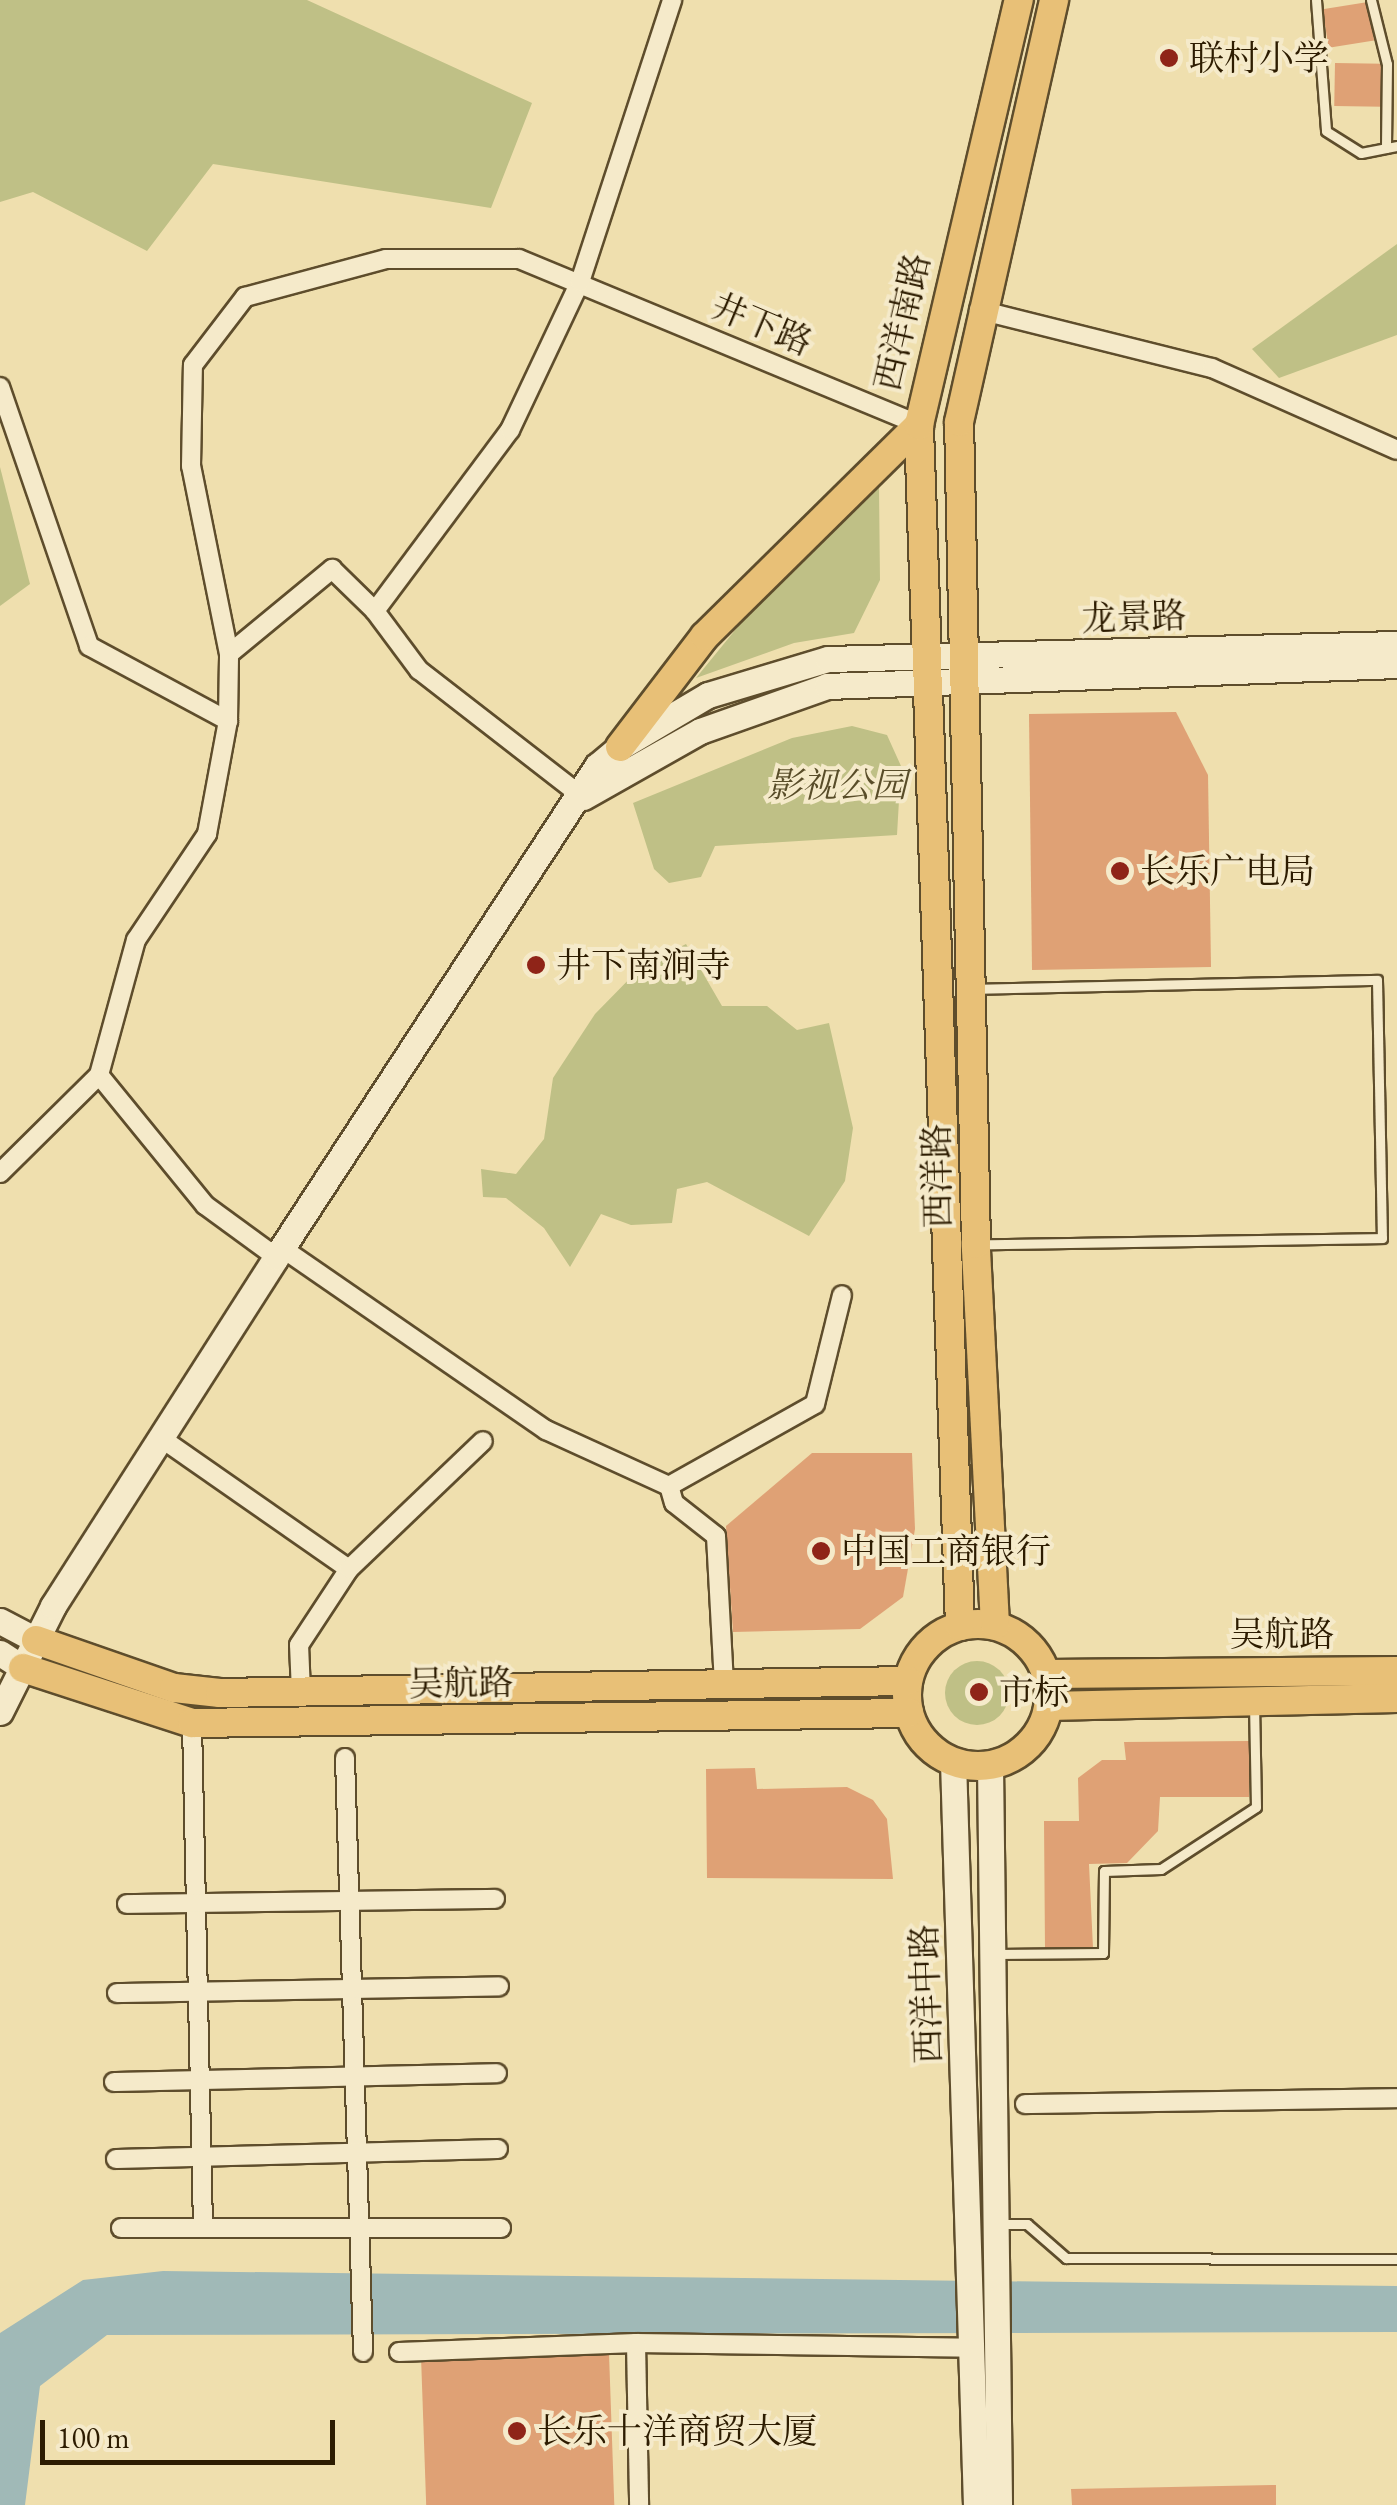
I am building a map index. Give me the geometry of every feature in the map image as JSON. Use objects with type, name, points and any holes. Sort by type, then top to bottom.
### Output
[{"type":"main road","name":"西洋南路","points":[[932,727],[919,425],[1019,0]]},
{"type":"main road","name":"西洋南路","points":[[964,726],[959,422],[978,310],[1056,1]]},
{"type":"main road","points":[[620,747],[705,636],[919,425]]},
{"type":"main road","name":"西洋路","points":[[960,1626],[972,1539],[976,1244],[964,726]]},
{"type":"main road","name":"西洋路","points":[[932,727],[972,1539],[995,1625]]},
{"type":"main road","points":[[995,1625],[1028,1643],[1048,1674],[1049,1706],[1030,1745],[990,1765],[953,1761],[928,1746],[909,1713],[908,1681],[926,1646],[960,1626],[995,1625]]},
{"type":"main road","name":"吴航路","points":[[36,1640],[174,1688],[301,1692],[908,1681]]},
{"type":"main road","name":"吴航路","points":[[12,1660],[192,1723],[909,1713]]},
{"type":"main road","name":"吴航路","points":[[1048,1674],[1397,1671]]},
{"type":"main road","points":[[1178,1672],[1178,1703]]},
{"type":"main road","name":"吴航路","points":[[1049,1706],[1397,1698]]},
{"type":"street","points":[[375,611],[510,430],[580,282],[672,0]]},
{"type":"street","name":"井下路","points":[[99,1075],[136,940],[206,834],[228,721],[229,654],[191,466],[193,365],[245,297],[386,259],[519,259],[919,425]]},
{"type":"street","points":[[978,310],[1212,368],[1397,450]]},
{"type":"street","points":[[0,387],[89,646],[228,721]]},
{"type":"street","points":[[229,654],[332,569],[375,611],[419,670],[584,797]]},
{"type":"street","name":"龙景路","points":[[620,747],[732,685],[874,654],[929,668],[963,668],[1397,644]]},
{"type":"street","points":[[963,668],[1397,664]]},
{"type":"street","points":[[584,797],[700,731],[788,696],[929,668]]},
{"type":"street","points":[[0,1712],[12,1660],[36,1640],[279,1252],[584,797],[596,766],[620,747]]},
{"type":"street","points":[[0,1173],[99,1075],[205,1205],[546,1430],[668,1486],[674,1503],[716,1536],[724,1684]]},
{"type":"street","points":[[668,1486],[776,1435],[815,1404],[842,1295]]},
{"type":"street","points":[[161,1438],[349,1569]]},
{"type":"street","points":[[301,1692],[299,1645],[349,1569],[484,1441]]},
{"type":"street","points":[[0,1621],[36,1640]]},
{"type":"street","points":[[820,1682],[820,1714]]},
{"type":"street","points":[[192,1723],[204,2228]]},
{"type":"street","points":[[344,1758],[363,2352]]},
{"type":"street","name":"西洋中路","points":[[953,1761],[958,1893],[982,2224]]},
{"type":"street","name":"西洋中路","points":[[982,2224],[993,1954],[990,1765]]},
{"type":"street","points":[[958,1893],[992,1892]]},
{"type":"street","points":[[127,1904],[495,1900]]},
{"type":"street","points":[[117,1993],[499,1986]]},
{"type":"street","points":[[114,2082],[496,2073]]},
{"type":"street","points":[[1025,2104],[1397,2098]]},
{"type":"street","points":[[116,2159],[498,2150]]},
{"type":"street","points":[[976,2505],[986,2379],[974,2348],[982,2224]]},
{"type":"street","points":[[982,2224],[986,2379],[999,2505]]},
{"type":"street","points":[[121,2228],[501,2228]]},
{"type":"street","points":[[399,2352],[636,2343],[974,2348]]},
{"type":"street","points":[[636,2343],[639,2505]]},
{"type":"lane","points":[[1316,0],[1326,131],[1340,148],[1397,146]]},
{"type":"lane","points":[[1371,0],[1387,64],[1386,148]]},
{"type":"lane","points":[[970,989],[1377,980],[1382,1238],[976,1244]]},
{"type":"lane","points":[[993,1954],[1104,1952],[1104,1872],[1162,1869],[1256,1807],[1254,1702]]},
{"type":"lane","points":[[982,2224],[1028,2224],[1066,2258],[1397,2258]]},
{"type":"green space","points":[[0,0],[307,0],[532,103],[491,208],[213,164],[147,251],[33,192],[0,202]]},
{"type":"green space","points":[[1397,244],[1397,335],[1279,378],[1252,349]]},
{"type":"green space","points":[[0,467],[30,584],[0,606]]},
{"type":"green space","points":[[879,487],[880,580],[854,633],[794,643],[696,678],[758,602]]},
{"type":"green space","name":"影视公园","points":[[852,726],[887,735],[901,766],[897,835],[715,846],[701,877],[669,883],[654,869],[633,803],[792,738]]},
{"type":"green space","points":[[686,944],[722,1006],[767,1006],[797,1030],[829,1023],[853,1128],[845,1181],[809,1236],[707,1182],[677,1189],[672,1223],[631,1225],[601,1214],[570,1267],[544,1228],[506,1198],[483,1197],[481,1169],[516,1174],[544,1139],[553,1078],[595,1014],[641,967]]},
{"type":"green space","points":[[977,1661],[1000,1670],[1009,1693],[1000,1716],[977,1725],[954,1716],[945,1693],[954,1670]]},
{"type":"water","points":[[163,2271],[1397,2286],[1397,2332],[107,2335],[40,2386],[25,2505],[0,2505],[0,2333],[83,2280]]},
{"type":"building","points":[[1368,2],[1374,41],[1329,48],[1323,9]]},
{"type":"building","points":[[1335,63],[1383,64],[1382,107],[1334,106]]},
{"type":"building","name":"长乐广电局","points":[[1176,712],[1208,775],[1211,967],[1032,970],[1029,714]]},
{"type":"building","name":"中国工商银行","points":[[812,1453],[912,1453],[915,1529],[903,1597],[860,1629],[733,1632],[726,1526]]},
{"type":"building","points":[[1249,1741],[1249,1797],[1160,1797],[1158,1831],[1127,1863],[1089,1864],[1093,1948],[1045,1950],[1044,1821],[1079,1821],[1078,1778],[1102,1760],[1126,1760],[1124,1742]]},
{"type":"building","points":[[755,1768],[757,1789],[847,1787],[873,1800],[887,1819],[893,1879],[707,1878],[706,1769]]},
{"type":"building","name":"长乐十洋商贸大厦","points":[[609,2353],[614,2505],[426,2505],[421,2360]]},
{"type":"building","points":[[1276,2485],[1276,2505],[1072,2505],[1071,2489]]},
{"type":"place","name":"联村小学","points":[[1169,58]]},
{"type":"place","name":"长乐广电局","points":[[1120,871]]},
{"type":"place","name":"井下南涧寺","points":[[536,965]]},
{"type":"place","name":"中国工商银行","points":[[821,1551]]},
{"type":"place","name":"市标","points":[[979,1692]]},
{"type":"place","name":"长乐十洋商贸大厦","points":[[517,2431]]}]
